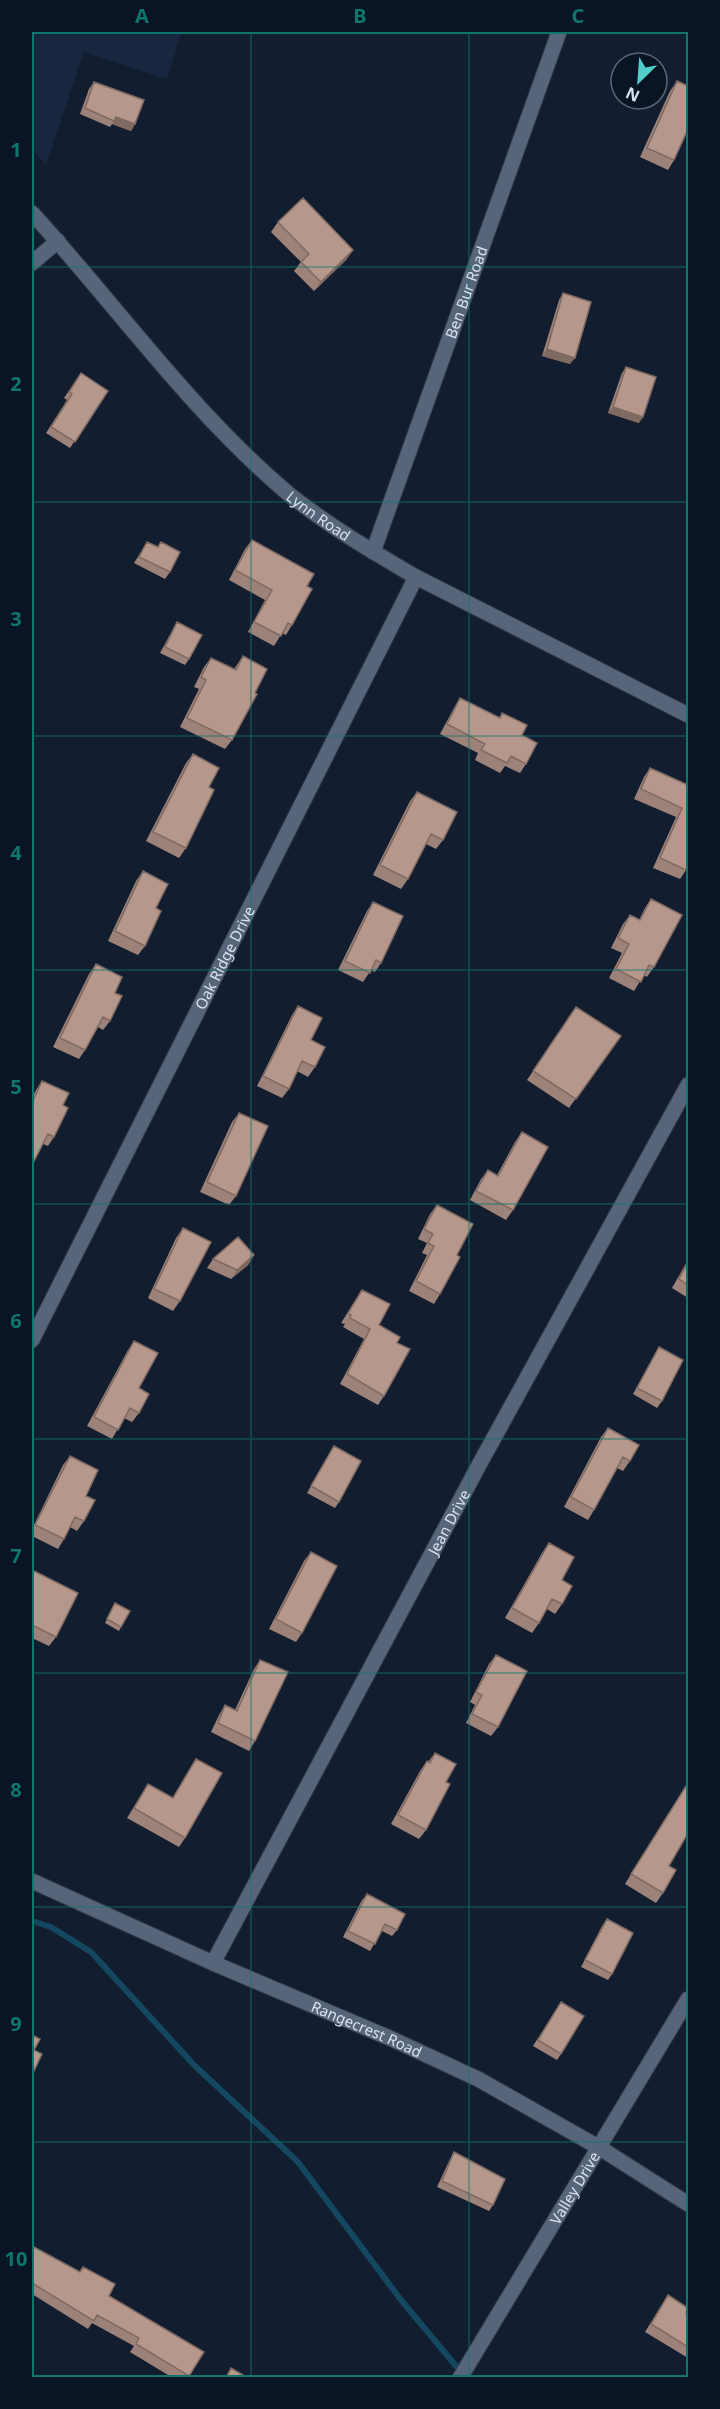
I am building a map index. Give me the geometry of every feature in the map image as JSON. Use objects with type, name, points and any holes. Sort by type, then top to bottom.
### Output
[{"type":"street","name":"Ben Bur Road","points":[[373,552],[559,32]]},
{"type":"street","name":"Lynn Road","points":[[32,213],[233,443],[291,495],[373,552],[416,577],[688,715]]},
{"type":"street","points":[[32,263],[58,242]]},
{"type":"street","name":"Oak Ridge Drive","points":[[32,1340],[416,577]]},
{"type":"street","name":"Jean Drive","points":[[213,1963],[474,1476],[688,1085]]},
{"type":"street","name":"Rangecrest Road","points":[[32,1881],[478,2079],[600,2148],[688,2204]]},
{"type":"street","name":"Valley Drive","points":[[460,2378],[688,1999]]},
{"type":"shaded area","points":[[32,32],[181,32],[167,79],[84,52],[46,165],[32,150]]},
{"type":"building","points":[[677,81],[688,86],[688,129],[674,160],[647,148],[664,111],[669,111],[669,99]]},
{"type":"building","points":[[94,82],[144,100],[135,124],[116,117],[114,121],[85,108]]},
{"type":"building","points":[[303,198],[353,250],[321,282],[301,262],[309,254],[278,222]]},
{"type":"building","points":[[563,293],[591,302],[575,358],[547,349]]},
{"type":"building","points":[[626,367],[656,377],[643,417],[613,407]]},
{"type":"building","points":[[81,373],[108,391],[75,442],[51,427],[72,394],[69,392]]},
{"type":"building","points":[[252,540],[314,574],[307,586],[312,589],[292,625],[288,623],[281,636],[254,622],[272,590],[235,570]]},
{"type":"building","points":[[147,542],[158,547],[161,542],[180,552],[170,572],[139,557]]},
{"type":"building","points":[[177,622],[202,635],[189,659],[165,647]]},
{"type":"building","points":[[243,656],[267,669],[255,693],[257,694],[232,740],[187,718],[206,680],[201,677],[211,658],[236,670]]},
{"type":"building","points":[[460,698],[500,718],[502,713],[527,725],[522,735],[537,743],[526,764],[511,756],[507,763],[481,750],[485,744],[447,724]]},
{"type":"building","points":[[193,754],[219,768],[209,787],[214,790],[186,848],[153,832]]},
{"type":"building","points":[[650,768],[688,785],[688,865],[686,870],[660,858],[682,808],[641,789]]},
{"type":"building","points":[[417,792],[457,812],[443,840],[431,834],[408,879],[380,865]]},
{"type":"building","points":[[143,871],[168,884],[156,908],[161,911],[145,946],[115,931]]},
{"type":"building","points":[[651,899],[682,915],[654,967],[649,965],[641,982],[616,969],[629,944],[618,938],[630,915],[640,920]]},
{"type":"building","points":[[373,902],[403,916],[381,963],[376,960],[370,973],[345,961]]},
{"type":"building","points":[[96,964],[122,977],[115,993],[122,996],[110,1021],[103,1017],[85,1050],[60,1038]]},
{"type":"building","points":[[298,1006],[322,1018],[311,1040],[325,1047],[315,1067],[302,1061],[289,1089],[263,1076]]},
{"type":"building","points":[[576,1007],[621,1036],[576,1099],[533,1071]]},
{"type":"building","points":[[42,1081],[69,1093],[63,1105],[68,1108],[54,1137],[48,1134],[32,1165],[32,1103]]},
{"type":"building","points":[[239,1113],[268,1126],[236,1196],[207,1182]]},
{"type":"building","points":[[522,1132],[548,1147],[513,1210],[476,1191],[488,1170],[498,1176]]},
{"type":"building","points":[[437,1205],[473,1224],[457,1255],[460,1257],[440,1294],[416,1281],[434,1246],[428,1243],[433,1234],[424,1229]]},
{"type":"building","points":[[183,1228],[211,1242],[180,1301],[154,1289]]},
{"type":"building","points":[[238,1237],[254,1255],[237,1270],[213,1259]]},
{"type":"building","points":[[688,1262],[688,1285],[679,1279]]},
{"type":"building","points":[[362,1290],[390,1304],[379,1325],[400,1337],[397,1343],[410,1349],[384,1396],[347,1374],[370,1329],[350,1318],[351,1315],[348,1313]]},
{"type":"building","points":[[134,1341],[158,1353],[139,1388],[149,1394],[139,1413],[130,1408],[118,1430],[94,1417]]},
{"type":"building","points":[[659,1347],[683,1360],[662,1401],[637,1388]]},
{"type":"building","points":[[608,1428],[639,1445],[630,1461],[623,1457],[594,1510],[571,1497]]},
{"type":"building","points":[[334,1446],[361,1461],[339,1502],[311,1486]]},
{"type":"building","points":[[70,1456],[98,1470],[86,1496],[95,1500],[84,1521],[75,1517],[64,1539],[35,1525]]},
{"type":"building","points":[[549,1543],[574,1557],[562,1580],[572,1586],[562,1604],[552,1599],[539,1623],[512,1608]]},
{"type":"building","points":[[311,1552],[337,1566],[302,1633],[276,1619]]},
{"type":"building","points":[[32,1570],[78,1593],[56,1637],[32,1625]]},
{"type":"building","points":[[115,1603],[130,1611],[121,1627],[107,1619]]},
{"type":"building","points":[[496,1655],[527,1671],[498,1727],[472,1714],[482,1695],[476,1692]]},
{"type":"building","points":[[260,1660],[288,1672],[255,1741],[218,1723],[225,1705],[237,1711]]},
{"type":"building","points":[[435,1753],[456,1764],[446,1782],[450,1784],[426,1830],[398,1815],[427,1761],[430,1763]]},
{"type":"building","points":[[196,1759],[222,1773],[185,1838],[134,1808],[148,1784],[173,1798]]},
{"type":"building","points":[[688,1783],[688,1833],[669,1866],[676,1870],[663,1893],[631,1874]]},
{"type":"building","points":[[367,1894],[405,1914],[397,1930],[385,1924],[375,1944],[348,1931]]},
{"type":"building","points":[[607,1919],[633,1933],[612,1974],[585,1960]]},
{"type":"building","points":[[561,2002],[584,2016],[561,2054],[538,2040]]},
{"type":"building","points":[[32,2035],[40,2039],[34,2050],[42,2054],[32,2075]]},
{"type":"building","points":[[454,2152],[505,2179],[493,2205],[442,2181]]},
{"type":"building","points":[[32,2246],[80,2272],[83,2267],[115,2284],[109,2296],[204,2352],[189,2376],[136,2344],[139,2338],[97,2315],[94,2321],[32,2283]]},
{"type":"building","points":[[668,2295],[688,2308],[686,2313],[688,2314],[688,2347],[651,2324]]},
{"type":"building","points":[[231,2368],[248,2378],[226,2378]]},
{"type":"waterway","points":[[32,1921],[51,1927],[91,1952],[194,2065],[298,2162],[401,2300],[461,2372]]}]
